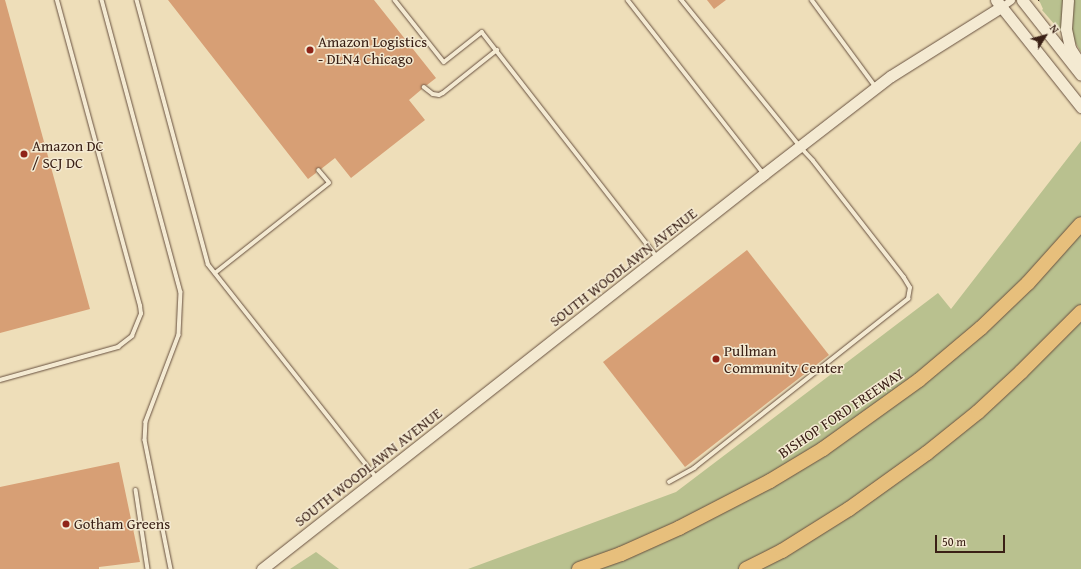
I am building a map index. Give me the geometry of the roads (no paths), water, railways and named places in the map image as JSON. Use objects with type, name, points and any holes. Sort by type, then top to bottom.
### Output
[{"type":"highway","name":"BISHOP FORD FREEWAY","points":[[579,569],[679,528],[770,481],[823,449],[919,380],[981,328],[1028,283],[1081,224]]},
{"type":"highway","points":[[746,569],[782,551],[849,509],[927,453],[978,412],[1021,372],[1081,312]]},
{"type":"street","name":"SOUTH WOODLAWN AVENUE","points":[[262,569],[764,174],[876,88],[999,3],[1011,0]]},
{"type":"street","points":[[1022,0],[1081,75]]},
{"type":"street","points":[[1068,0],[1066,29],[1070,48],[1081,66]]},
{"type":"street","points":[[999,3],[1081,107]]},
{"type":"lane","points":[[0,380],[118,347],[132,336],[141,314],[57,0]]},
{"type":"lane","points":[[102,0],[181,292],[179,335],[146,422],[144,440],[171,569]]},
{"type":"lane","points":[[137,0],[205,257],[215,273],[377,479]]},
{"type":"lane","points":[[395,0],[444,62],[482,32],[658,258]]},
{"type":"lane","points":[[628,0],[764,174]]},
{"type":"lane","points":[[669,482],[694,468],[908,298],[910,288],[904,278],[813,161],[681,0]]},
{"type":"lane","points":[[812,0],[876,88]]},
{"type":"lane","points":[[424,87],[433,94],[439,95],[443,93],[497,50]]},
{"type":"lane","points":[[215,273],[328,183],[319,171]]},
{"type":"lane","points":[[136,490],[148,569]]},
{"type":"place","name":"Amazon Logistics - DLN4 Chicago","points":[[310,50]]},
{"type":"place","name":"Amazon DC / SCJ DC","points":[[24,154]]},
{"type":"place","name":"Pullman Community Center","points":[[716,359]]},
{"type":"place","name":"Gotham Greens","points":[[66,524]]}]
